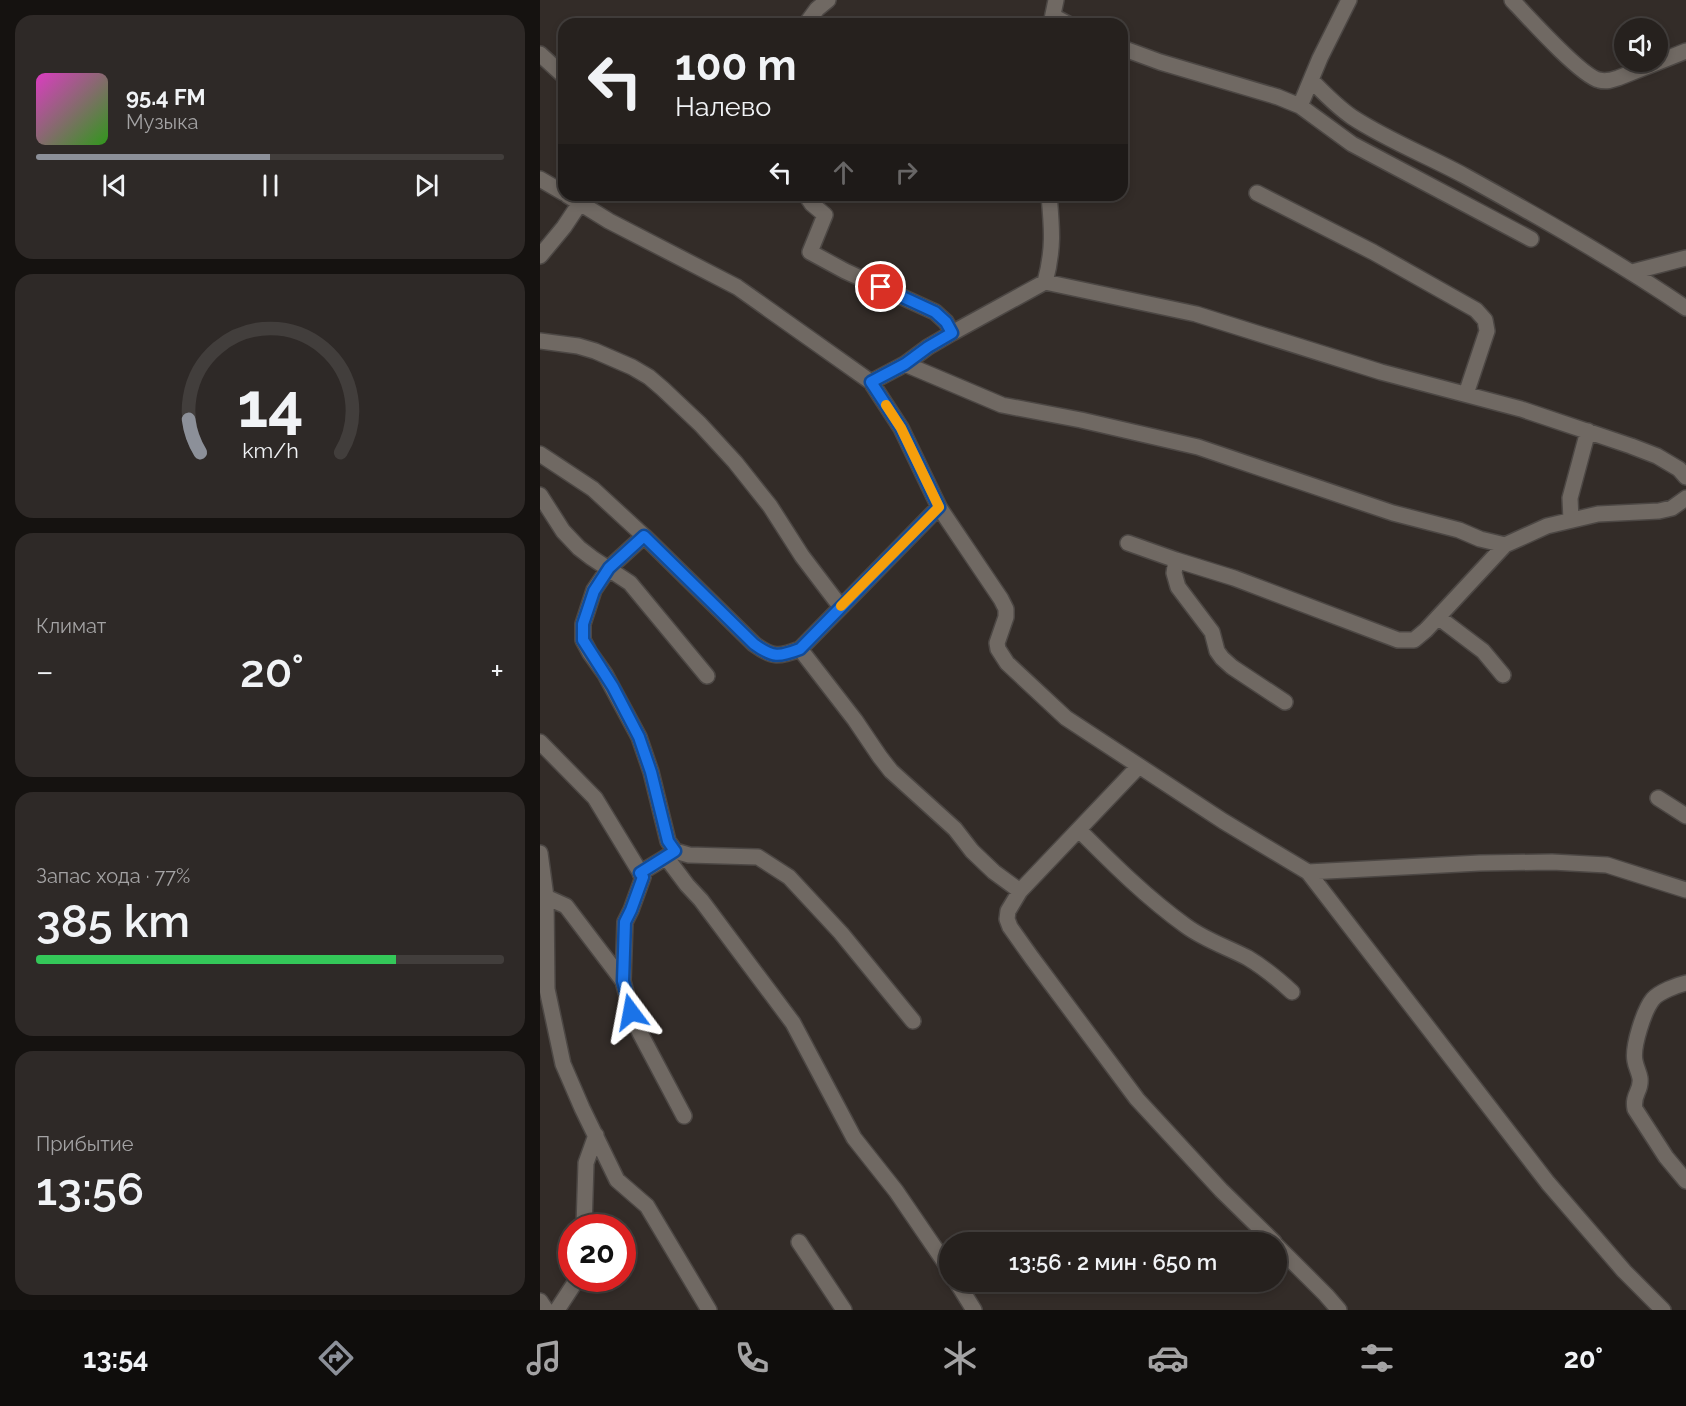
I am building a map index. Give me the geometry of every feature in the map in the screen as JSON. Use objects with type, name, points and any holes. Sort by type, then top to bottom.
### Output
[{"type":"street","points":[[812,18],[828,0]]},
{"type":"street","points":[[1052,18],[1056,0]]},
{"type":"street","points":[[1300,106],[1349,0]]},
{"type":"street","points":[[1512,0],[1582,69],[1598,80],[1608,81],[1618,78],[1686,51]]},
{"type":"street","points":[[1128,50],[1300,106],[1353,144],[1531,238]]},
{"type":"street","points":[[540,54],[558,70]]},
{"type":"street","points":[[1311,80],[1332,102],[1361,122],[1442,163],[1543,219],[1632,272],[1686,308]]},
{"type":"street","points":[[540,179],[558,188]]},
{"type":"street","points":[[1257,193],[1373,252],[1476,310],[1485,320],[1487,331],[1466,394]]},
{"type":"street","points":[[540,256],[564,227],[566,201]]},
{"type":"street","points":[[580,201],[609,221],[736,287],[871,382],[901,428],[939,507],[1001,598],[1006,609],[1006,617],[997,643],[1007,663],[1066,718],[1223,821],[1308,872],[1548,1183],[1624,1271],[1663,1310]]},
{"type":"street","points":[[810,201],[825,215],[810,252],[845,271],[935,312],[946,322],[952,333]]},
{"type":"street","points":[[1046,282],[1053,243],[1050,201]]},
{"type":"street","points":[[1632,272],[1686,258]]},
{"type":"street","points":[[871,382],[905,364],[952,333],[1046,282],[1196,314],[1381,372],[1521,409],[1657,456],[1679,469],[1686,477]]},
{"type":"street","points":[[540,341],[578,346],[595,351],[632,367],[663,389],[735,462],[770,506],[802,556],[840,606]]},
{"type":"street","points":[[905,364],[1002,405],[1081,420],[1198,447],[1393,513],[1505,545]]},
{"type":"street","points":[[1571,520],[1570,498],[1588,431]]},
{"type":"street","points":[[540,454],[593,489],[760,648],[776,656],[800,649],[939,507]]},
{"type":"street","points":[[540,495],[563,531],[579,548],[630,583],[707,676]]},
{"type":"street","points":[[1128,543],[1234,578],[1398,640],[1414,640],[1505,545],[1547,526],[1598,514],[1659,511],[1672,508],[1686,498]]},
{"type":"street","points":[[644,536],[609,568],[594,591],[583,624],[583,640],[610,682],[639,737],[651,772],[671,854],[687,885],[701,900],[793,1023],[854,1138],[896,1191],[939,1254]]},
{"type":"street","points":[[1176,560],[1174,573],[1178,587],[1212,632],[1217,651],[1222,658],[1285,702]]},
{"type":"street","points":[[1438,617],[1483,651],[1503,675]]},
{"type":"street","points":[[800,649],[891,771],[955,829],[972,851],[994,872],[1020,891]]},
{"type":"street","points":[[540,742],[595,798],[643,877],[625,922],[623,981],[631,1012],[640,1033],[684,1116]]},
{"type":"street","points":[[1139,766],[1020,891],[1008,910],[1007,918],[1010,927],[1032,958],[1137,1099],[1221,1190],[1264,1232]]},
{"type":"street","points":[[1658,798],[1686,816]]},
{"type":"street","points":[[1079,830],[1126,878],[1186,926],[1209,940],[1248,958],[1292,992]]},
{"type":"street","points":[[540,853],[546,897],[547,989],[563,1064],[617,1180],[647,1206],[709,1310]]},
{"type":"street","points":[[640,873],[671,854],[758,857],[789,877],[841,933],[913,1021]]},
{"type":"street","points":[[1308,872],[1480,863],[1552,862],[1607,865],[1686,890]]},
{"type":"street","points":[[546,897],[566,906],[623,981]]},
{"type":"street","points":[[1686,983],[1653,998],[1637,1032],[1634,1059],[1641,1079],[1634,1103],[1635,1109],[1666,1157],[1686,1181]]},
{"type":"street","points":[[584,1214],[586,1163],[596,1135]]},
{"type":"street","points":[[799,1242],[844,1310]]},
{"type":"street","points":[[1287,1255],[1339,1310]]},
{"type":"street","points":[[557,1310],[569,1292]]},
{"type":"street","points":[[963,1292],[974,1310]]},
{"type":"street","points":[[540,1301],[546,1310]]},
{"type":"slow traffic","points":[[841,606],[939,507],[901,428],[886,405]]},
{"type":"route","points":[[631,1012],[623,981],[625,922],[643,877],[640,873],[675,851],[668,841],[651,772],[639,737],[613,687],[583,640],[583,624],[587,609],[594,591],[609,568],[644,536],[754,644],[776,656],[785,655],[800,649],[939,507],[901,428],[871,382],[905,364],[952,333],[946,322],[935,312],[881,287]]}]
